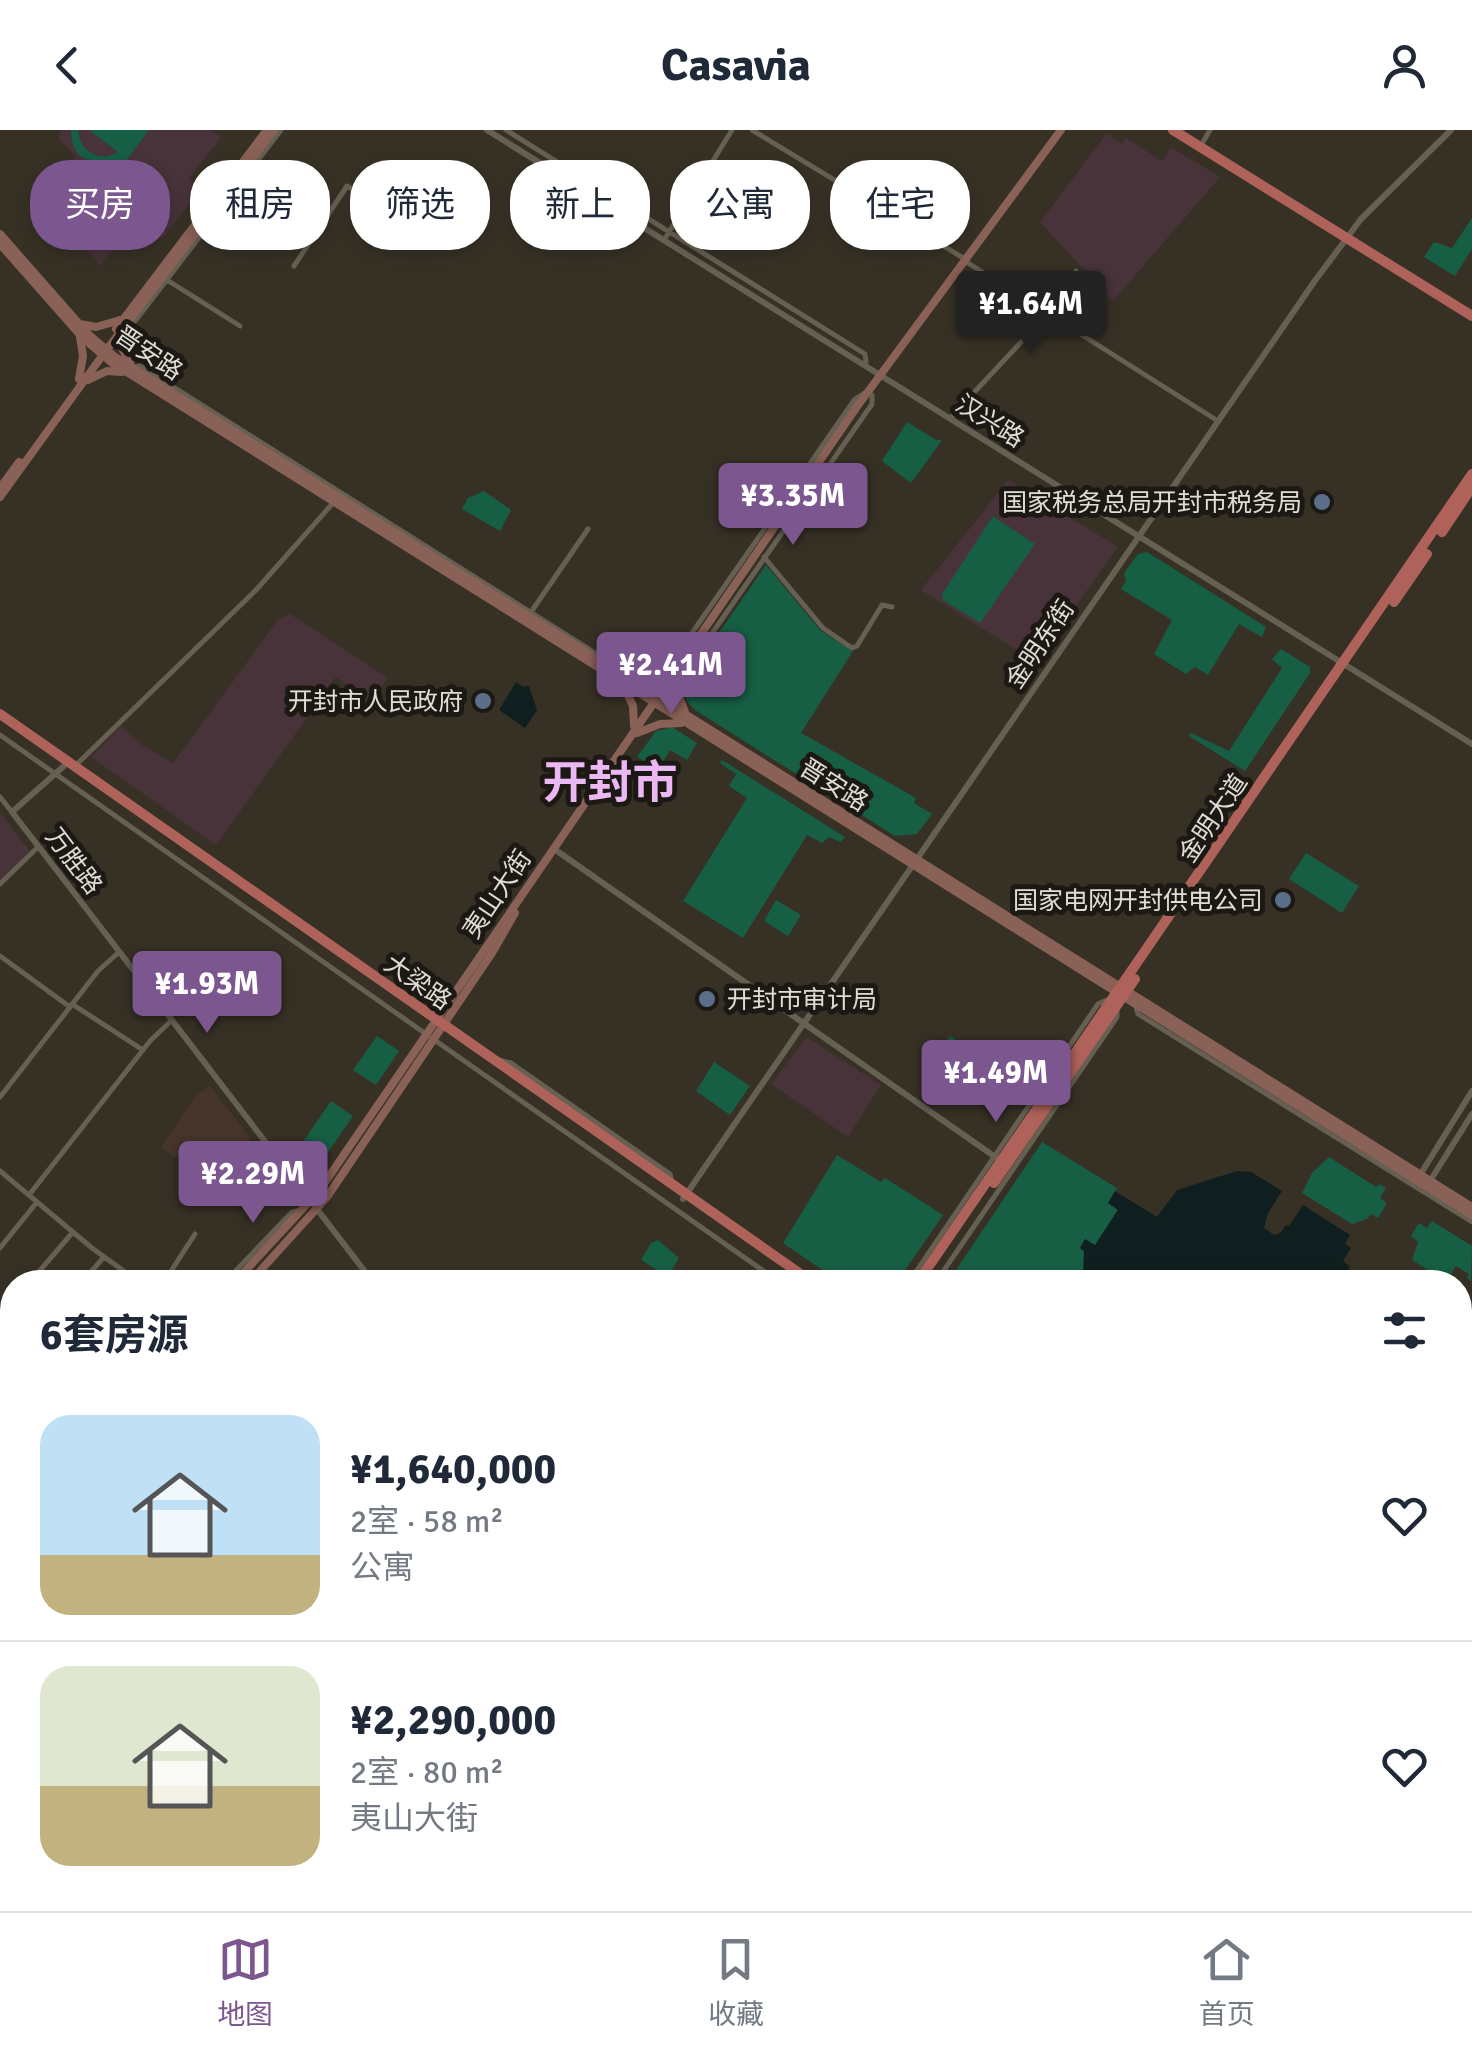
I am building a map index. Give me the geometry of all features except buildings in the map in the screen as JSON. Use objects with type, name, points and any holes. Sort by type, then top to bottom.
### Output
[{"type":"main road","points":[[254,160],[274,130]]},
{"type":"main road","points":[[0,488],[80,382],[107,370],[130,370],[123,350],[124,326],[274,130]]},
{"type":"main road","name":"夷山大街","points":[[247,1270],[304,1210],[435,1028],[870,393],[1064,130]]},
{"type":"main road","points":[[1173,130],[1472,313]]},
{"type":"main road","points":[[1184,130],[1348,236]]},
{"type":"main road","name":"晋安路","points":[[0,234],[79,328]]},
{"type":"main road","name":"晋安路","points":[[0,244],[102,351],[333,504],[626,681]]},
{"type":"main road","points":[[0,498],[102,351],[190,245]]},
{"type":"main road","points":[[80,382],[84,352],[79,328],[124,326]]},
{"type":"main road","name":"晋安路","points":[[130,370],[528,615],[655,702],[1119,995],[1472,1207]]},
{"type":"main road","name":"金明大道","points":[[1347,664],[1472,474]]},
{"type":"main road","name":"金明大道","points":[[926,1270],[1472,487]]},
{"type":"main road","points":[[674,674],[686,721],[636,731],[626,681],[674,674]]},
{"type":"main road","name":"大梁路","points":[[0,718],[64,768],[435,1028],[794,1270]]},
{"type":"main road","name":"夷山大街","points":[[261,1270],[318,1209],[636,731]]},
{"type":"main road","name":"晋安路","points":[[1119,995],[1418,1178]]},
{"type":"main road","name":"大梁路","points":[[435,1028],[493,1059],[785,1270]]},
{"type":"main road","name":"金明大道","points":[[933,1270],[1001,1161]]},
{"type":"main road","name":"晋安路","points":[[1428,1184],[1472,1219]]},
{"type":"street","name":"汉兴路","points":[[490,130],[667,235],[1139,535]]},
{"type":"street","name":"汉兴路","points":[[490,130],[1472,742]]},
{"type":"street","points":[[506,130],[667,235],[732,130]]},
{"type":"street","points":[[752,130],[1218,421]]},
{"type":"street","points":[[1202,142],[1210,130]]},
{"type":"street","name":"金明东街","points":[[685,1197],[1348,236],[1450,130]]},
{"type":"street","points":[[330,213],[350,187]]},
{"type":"street","points":[[294,266],[305,250]]},
{"type":"street","points":[[952,416],[1047,313],[1076,271]]},
{"type":"street","points":[[164,279],[240,326]]},
{"type":"street","points":[[674,674],[685,672],[872,404],[870,393]]},
{"type":"street","points":[[12,812],[256,590],[333,504]]},
{"type":"street","points":[[528,615],[588,529]]},
{"type":"street","points":[[764,557],[823,628],[852,648],[882,605],[892,607]]},
{"type":"street","points":[[0,735],[64,768],[435,1028],[762,1270]]},
{"type":"street","name":"万胜路","points":[[0,797],[364,1270]]},
{"type":"street","points":[[0,884],[38,847]]},
{"type":"street","points":[[557,850],[1001,1161],[918,1270]]},
{"type":"street","points":[[0,1097],[98,971],[119,952]]},
{"type":"street","points":[[0,956],[143,1050]]},
{"type":"street","points":[[944,1270],[1117,1017],[1119,995]]},
{"type":"street","points":[[1135,1004],[1138,1014],[1472,1219]]},
{"type":"street","points":[[29,1195],[143,1050],[172,1020]]},
{"type":"street","points":[[1418,1178],[1472,1091]]},
{"type":"street","points":[[1428,1184],[1472,1114]]},
{"type":"street","points":[[0,1171],[122,1270]]},
{"type":"street","points":[[0,1248],[37,1202]]},
{"type":"street","points":[[236,1270],[292,1212],[304,1210]]},
{"type":"street","points":[[40,1270],[72,1232]]},
{"type":"street","points":[[172,1270],[195,1234]]},
{"type":"street","points":[[93,1270],[104,1257]]},
{"type":"shaded area","points":[[61,130],[212,130],[221,138],[203,160],[190,160],[190,203],[170,229],[170,160],[73,160],[76,157],[59,139]]},
{"type":"shaded area","points":[[1106,134],[1122,144],[1126,138],[1162,161],[1171,147],[1220,177],[1113,301],[1040,222]]},
{"type":"shaded area","points":[[86,250],[115,250],[100,266]]},
{"type":"shaded area","points":[[1008,480],[1118,547],[1036,662],[921,590]]},
{"type":"shaded area","points":[[290,614],[388,678],[371,702],[336,677],[216,845],[91,757],[121,726],[142,745],[173,763],[278,620]]},
{"type":"shaded area","points":[[516,682],[529,686],[537,710],[525,728],[499,710]]},
{"type":"shaded area","points":[[0,812],[30,851],[0,882]]},
{"type":"shaded area","points":[[807,1037],[881,1085],[848,1137],[771,1084]]},
{"type":"shaded area","points":[[210,1086],[250,1138],[226,1176],[190,1153],[183,1162],[161,1148],[195,1097]]},
{"type":"shaded area","points":[[1237,1171],[1251,1172],[1282,1191],[1264,1228],[1274,1235],[1280,1233],[1303,1205],[1350,1235],[1345,1244],[1351,1248],[1343,1261],[1350,1267],[1083,1270],[1084,1251],[1080,1248],[1085,1239],[1095,1245],[1118,1210],[1108,1203],[1115,1191],[1157,1217],[1177,1190]]},
{"type":"green space","points":[[71,130],[78,130],[87,150],[98,156],[111,155],[118,152],[89,130],[149,130],[126,160],[86,159],[72,142]]},
{"type":"green space","points":[[1472,218],[1472,249],[1455,276],[1424,257],[1434,242],[1452,248]]},
{"type":"green space","points":[[907,422],[942,440],[911,483],[882,461]]},
{"type":"green space","points":[[484,491],[511,510],[500,531],[462,509],[468,498]]},
{"type":"green space","points":[[993,516],[1035,544],[980,623],[943,600],[942,594]]},
{"type":"green space","points":[[1147,552],[1266,627],[1262,637],[1239,624],[1208,675],[1195,667],[1186,674],[1154,654],[1172,620],[1121,589],[1126,581],[1124,573],[1138,554]]},
{"type":"green space","points":[[766,565],[821,631],[853,651],[801,733],[916,798],[914,803],[932,814],[917,834],[895,836],[695,710],[687,701],[683,686],[686,680]]},
{"type":"green space","points":[[1281,649],[1310,667],[1310,673],[1245,771],[1189,736],[1191,733],[1229,751],[1282,668],[1272,659]]},
{"type":"green space","points":[[672,727],[697,743],[687,760],[670,750],[658,770],[637,757],[656,731]]},
{"type":"green space","points":[[722,760],[845,837],[841,842],[829,837],[822,843],[807,835],[743,938],[683,901],[747,798],[729,786],[736,774],[720,763]]},
{"type":"green space","points":[[1306,853],[1359,886],[1342,913],[1289,879]]},
{"type":"green space","points":[[776,900],[801,915],[788,936],[764,921]]},
{"type":"green space","points":[[377,1036],[399,1051],[376,1085],[353,1070]]},
{"type":"green space","points":[[950,1036],[976,1053],[948,1095],[924,1080]]},
{"type":"green space","points":[[714,1062],[750,1086],[730,1115],[696,1091]]},
{"type":"green space","points":[[331,1101],[353,1116],[318,1167],[306,1167],[296,1152]]},
{"type":"green space","points":[[1042,1142],[1117,1188],[1108,1203],[1118,1209],[1095,1246],[1080,1249],[1084,1251],[1083,1270],[956,1270]]},
{"type":"green space","points":[[837,1155],[881,1182],[885,1178],[943,1215],[905,1270],[822,1270],[783,1243]]},
{"type":"green space","points":[[1329,1157],[1376,1187],[1379,1184],[1386,1188],[1380,1198],[1387,1203],[1378,1218],[1371,1214],[1352,1224],[1302,1193],[1312,1173]]},
{"type":"green space","points":[[1432,1221],[1472,1246],[1471,1270],[1456,1266],[1453,1270],[1428,1270],[1412,1260],[1418,1242],[1411,1236],[1419,1223],[1427,1228]]},
{"type":"green space","points":[[658,1240],[679,1258],[672,1270],[657,1270],[641,1260],[651,1243]]},
{"type":"place","name":"国家税务总局开封市税务局","points":[[1322,502]]},
{"type":"place","name":"开封市人民政府","points":[[483,701]]},
{"type":"place","name":"国家电网开封供电公司","points":[[1283,900]]},
{"type":"place","name":"开封市审计局","points":[[707,999]]},
{"type":"district","name":"开封市","points":[[610,783]]}]
